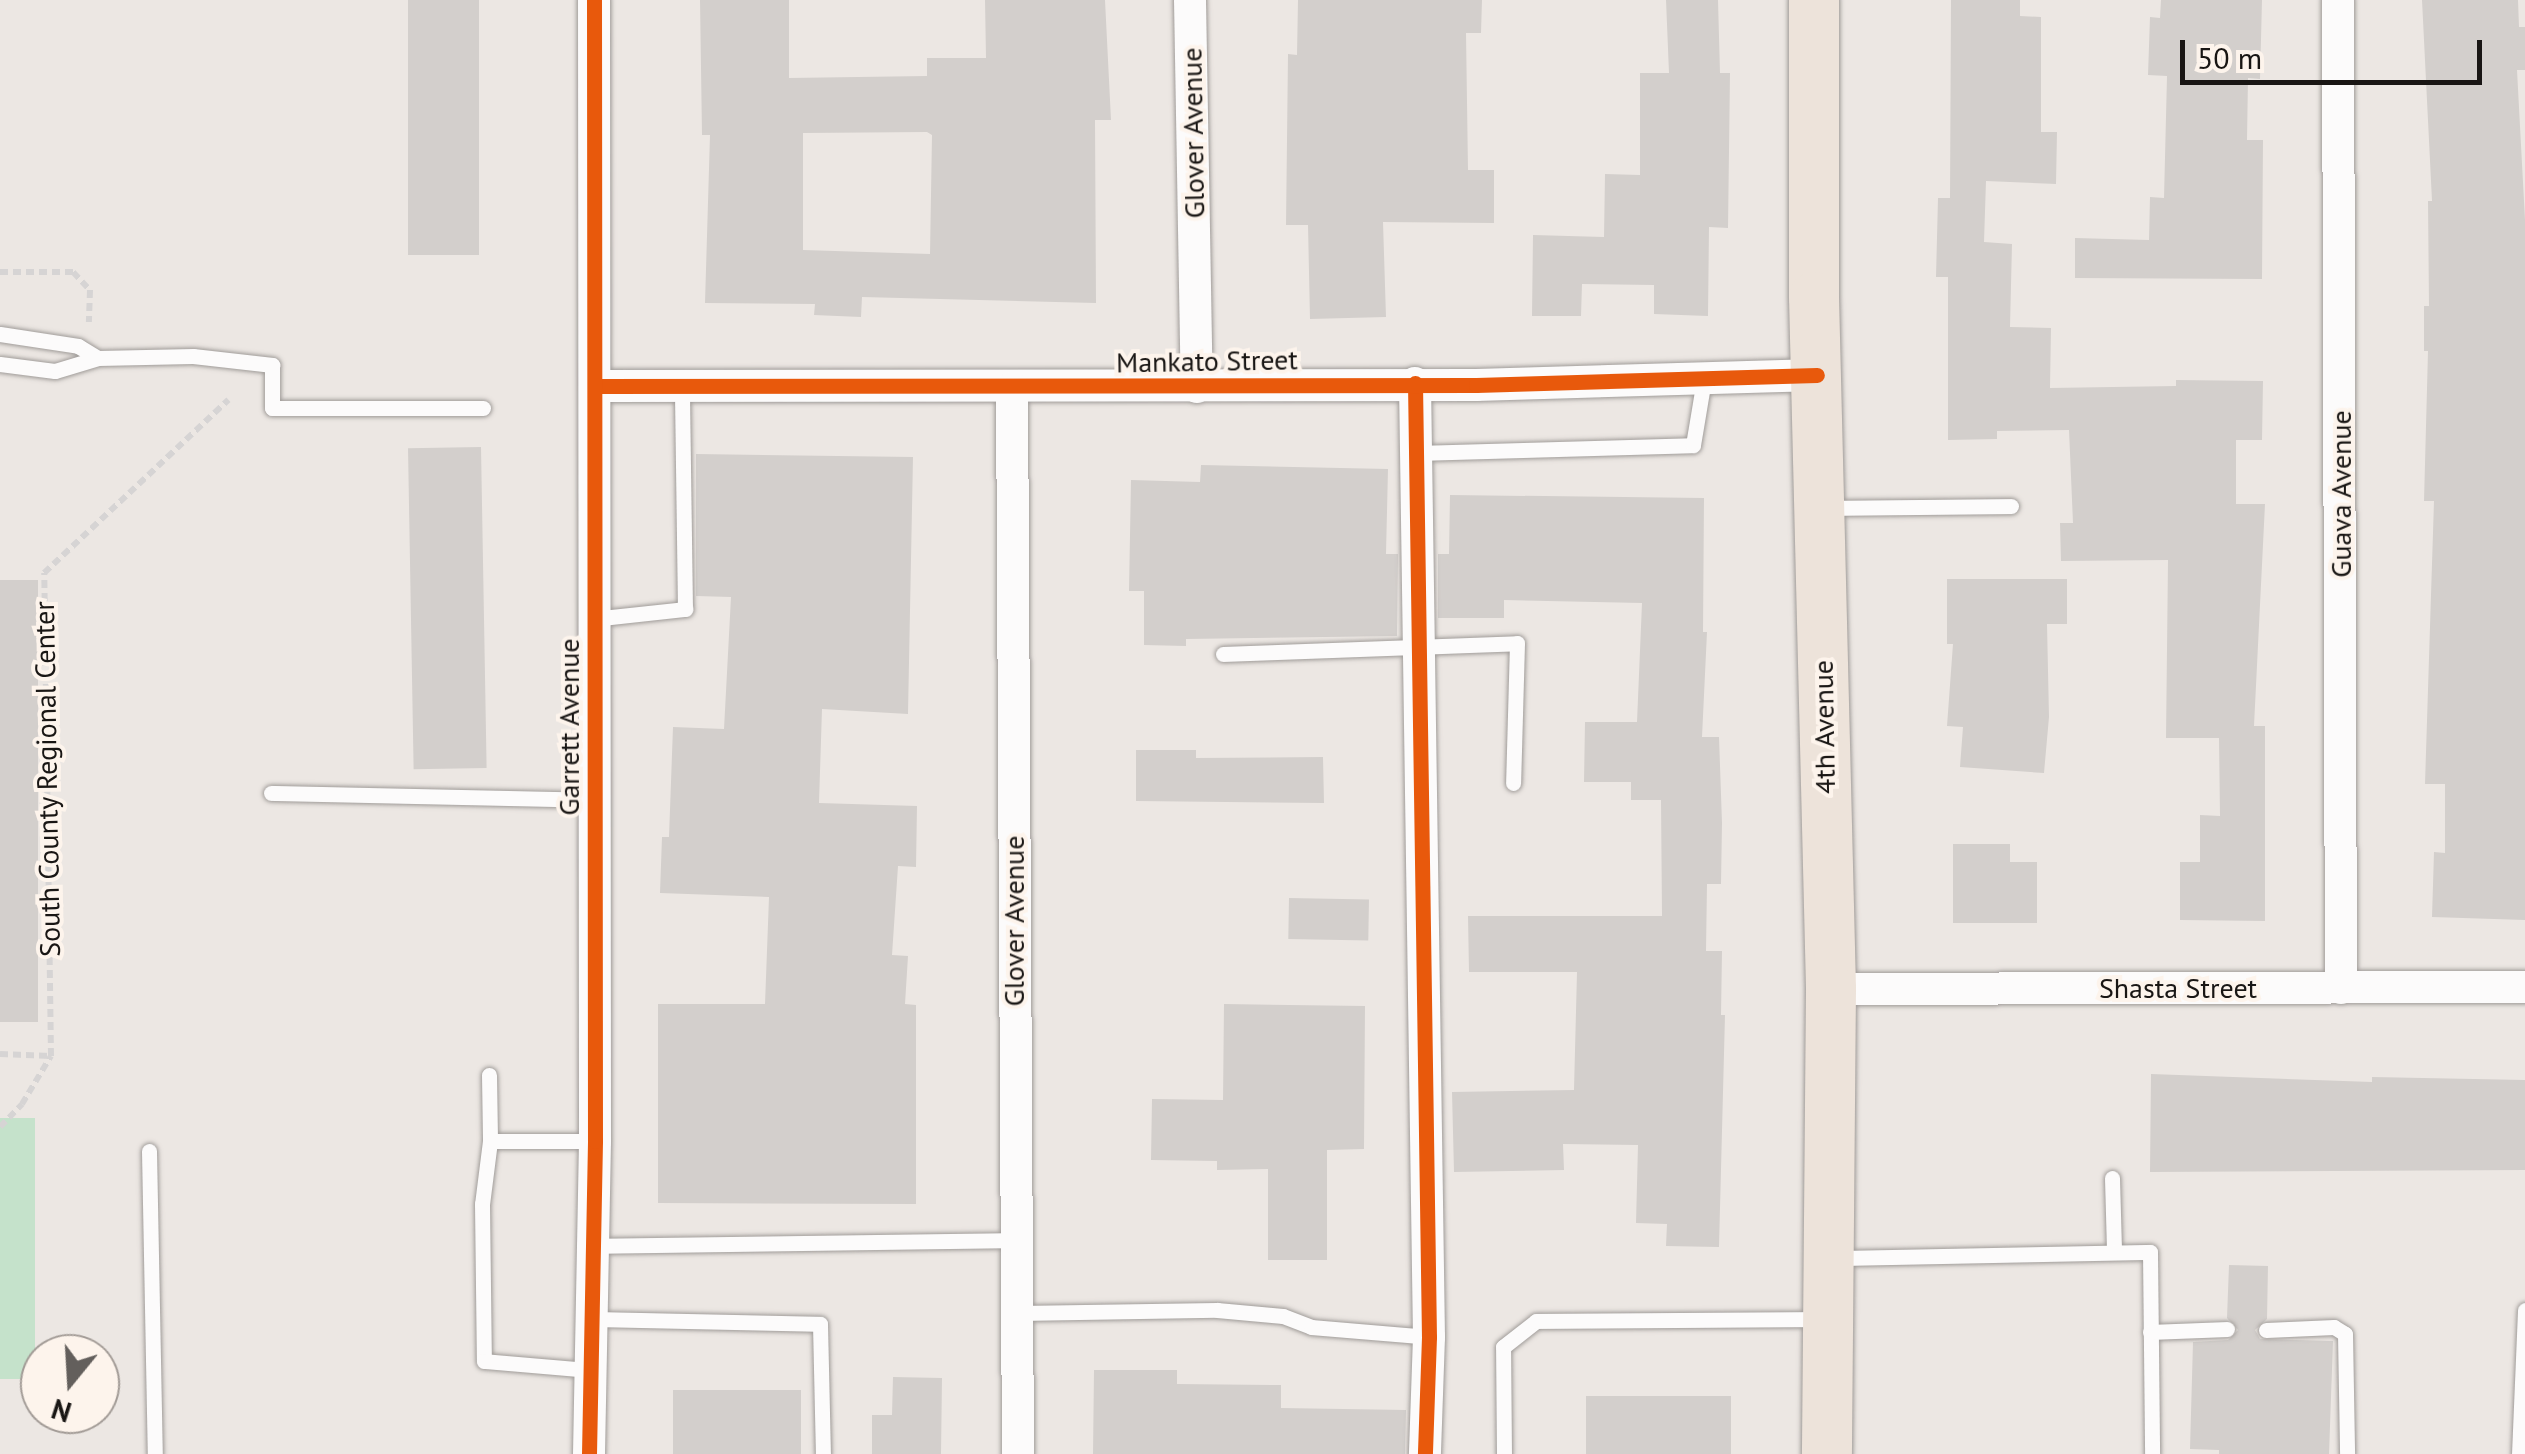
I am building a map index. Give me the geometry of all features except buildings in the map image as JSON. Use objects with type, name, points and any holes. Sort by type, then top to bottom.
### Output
[{"type":"main road","name":"4th Avenue","points":[[1814,0],[1818,508],[1831,989],[1827,1454]]},
{"type":"street","name":"Garrett Avenue","points":[[589,1454],[597,386],[594,0]]},
{"type":"street","name":"Glover Avenue","points":[[1190,0],[1198,387]]},
{"type":"street","name":"Guava Avenue","points":[[2338,0],[2341,988]]},
{"type":"street","name":"Mankato Street","points":[[597,386],[1198,387],[1818,374]]},
{"type":"street","points":[[1416,384],[1429,1337],[1425,1454]]},
{"type":"street","name":"Glover Avenue","points":[[1012,388],[1018,1454]]},
{"type":"street","name":"Shasta Street","points":[[1831,989],[2525,987]]},
{"type":"lane","points":[[0,334],[78,346],[98,358]]},
{"type":"lane","points":[[0,364],[55,370],[98,358],[193,356],[272,365],[272,408],[483,408]]},
{"type":"lane","points":[[1414,452],[1693,445],[1704,378]]},
{"type":"lane","points":[[594,619],[685,609],[682,386]]},
{"type":"lane","points":[[1818,508],[2011,506]]},
{"type":"lane","points":[[1222,654],[1517,643],[1513,783]]},
{"type":"lane","points":[[271,793],[594,800]]},
{"type":"lane","points":[[489,1075],[490,1141],[482,1204],[484,1361],[589,1370]]},
{"type":"lane","points":[[490,1141],[594,1142]]},
{"type":"lane","points":[[149,1151],[155,1454]]},
{"type":"lane","points":[[2112,1178],[2114,1251]]},
{"type":"lane","points":[[590,1246],[1016,1240]]},
{"type":"lane","points":[[1829,1258],[2150,1252],[2152,1454]]},
{"type":"lane","points":[[1018,1313],[1217,1310],[1283,1316],[1312,1327],[1429,1337]]},
{"type":"lane","points":[[2519,1454],[2525,1310]]},
{"type":"lane","points":[[590,1319],[820,1324],[822,1454]]},
{"type":"lane","points":[[1504,1454],[1503,1346],[1536,1321],[1829,1319]]},
{"type":"lane","points":[[2266,1330],[2334,1327],[2344,1334],[2347,1454]]},
{"type":"lane","points":[[2150,1332],[2227,1329]]},
{"type":"path","points":[[0,272],[73,272],[90,290],[89,330]]},
{"type":"path","points":[[0,1054],[50,1056],[22,1104],[0,1127]]},
{"type":"green space","points":[[0,1118],[35,1118],[35,1334],[20,1334],[20,1379],[0,1379]]},
{"type":"cycle path","points":[[589,1454],[595,1141],[594,0]]},
{"type":"cycle path","points":[[597,386],[1476,385],[1817,375]]},
{"type":"cycle path","points":[[1415,383],[1429,1337],[1425,1454]]}]
